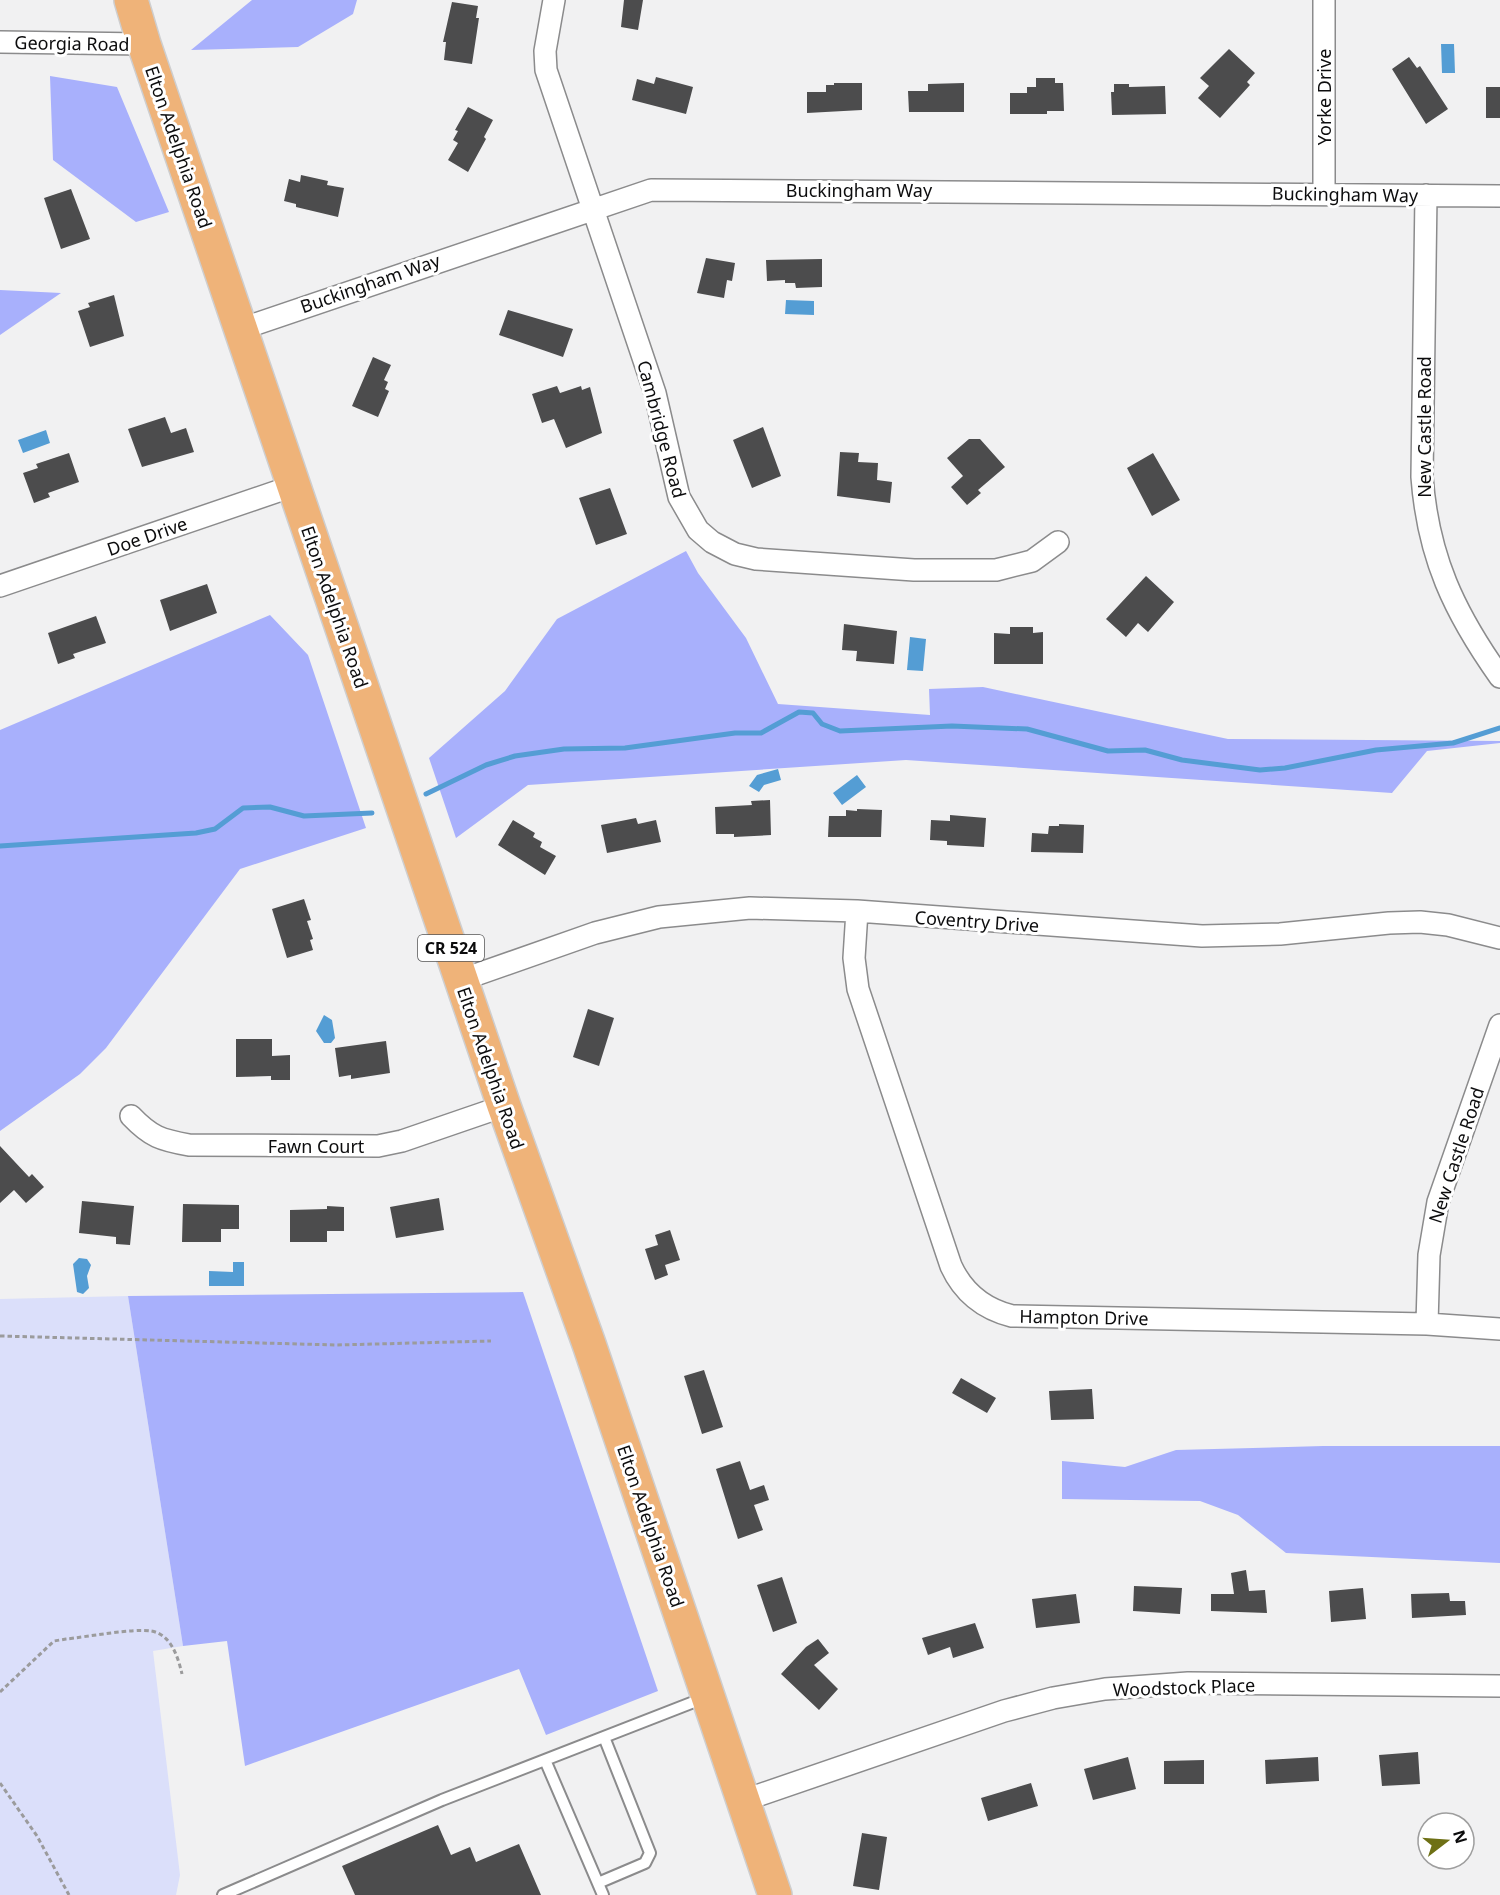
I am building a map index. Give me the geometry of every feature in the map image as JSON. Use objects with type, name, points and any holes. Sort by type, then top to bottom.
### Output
[{"type":"main road","name":"Elton Adelphia Road","points":[[131,0],[293,486],[504,1106],[589,1344],[775,1895]]},
{"type":"street","name":"Cambridge Road","points":[[554,0],[545,51],[546,70],[655,393],[679,497],[698,530],[712,542],[735,554],[756,559],[914,570],[1010,568],[1032,561],[1058,542]]},
{"type":"street","name":"Yorke Drive","points":[[1324,0],[1324,193]]},
{"type":"street","name":"Georgia Road","points":[[0,42],[144,44]]},
{"type":"street","name":"Buckingham Way","points":[[241,329],[592,208],[642,192],[665,189],[1500,196]]},
{"type":"street","name":"New Castle Road","points":[[1426,195],[1422,477],[1424,508],[1431,543],[1444,582],[1462,621],[1500,677]]},
{"type":"street","name":"Doe Drive","points":[[0,586],[293,486]]},
{"type":"street","name":"Coventry Drive","points":[[461,980],[595,933],[659,917],[750,908],[857,911],[1202,936],[1280,934],[1420,922],[1448,925],[1500,938]]},
{"type":"street","name":"Hampton Drive","points":[[857,911],[854,958],[858,989],[951,1266],[963,1287],[980,1303],[1012,1316],[1426,1324],[1500,1329]]},
{"type":"street","name":"New Castle Road","points":[[1426,1324],[1429,1255],[1438,1202],[1500,1025]]},
{"type":"street","name":"Fawn Court","points":[[131,1116],[150,1135],[166,1141],[189,1145],[354,1148],[402,1141],[504,1106]]},
{"type":"street","name":"Woodstock Place","points":[[742,1801],[1004,1711],[1053,1698],[1105,1689],[1188,1683],[1500,1686]]},
{"type":"lane","points":[[223,1895],[442,1800],[707,1697]]},
{"type":"lane","points":[[598,1883],[645,1863],[650,1853],[604,1737]]},
{"type":"lane","points":[[545,1760],[603,1895]]},
{"type":"path","points":[[0,1336],[337,1345],[491,1341]]},
{"type":"path","points":[[0,1692],[54,1641],[152,1630],[167,1640],[177,1653],[182,1674]]},
{"type":"path","points":[[0,1783],[37,1836],[69,1895]]},
{"type":"shaded area","points":[[252,0],[357,0],[353,14],[298,47],[191,50]]},
{"type":"shaded area","points":[[1441,44],[1454,44],[1455,73],[1442,73]]},
{"type":"shaded area","points":[[50,76],[117,87],[169,212],[136,222],[53,160]]},
{"type":"shaded area","points":[[0,290],[61,293],[0,335]]},
{"type":"shaded area","points":[[786,300],[814,301],[814,315],[785,314]]},
{"type":"shaded area","points":[[46,430],[50,443],[23,453],[18,440]]},
{"type":"shaded area","points":[[686,551],[698,573],[746,638],[778,704],[930,715],[929,689],[983,687],[1228,739],[1500,741],[1500,743],[1427,751],[1392,793],[906,760],[528,785],[456,838],[429,758],[505,691],[557,619]]},
{"type":"shaded area","points":[[270,615],[308,655],[366,828],[240,869],[106,1048],[80,1074],[0,1131],[0,730]]},
{"type":"shaded area","points":[[910,637],[926,639],[923,671],[907,670]]},
{"type":"shaded area","points":[[778,769],[781,780],[764,785],[759,792],[749,786],[757,775]]},
{"type":"shaded area","points":[[857,775],[866,787],[842,805],[833,793]]},
{"type":"shaded area","points":[[324,1015],[332,1020],[335,1038],[331,1043],[324,1043],[316,1031]]},
{"type":"shaded area","points":[[79,1258],[87,1259],[91,1265],[87,1276],[89,1288],[83,1294],[77,1292],[73,1264]]},
{"type":"shaded area","points":[[233,1262],[244,1262],[244,1286],[209,1286],[209,1271],[233,1272]]},
{"type":"shaded area","points":[[523,1292],[658,1691],[546,1735],[519,1669],[245,1766],[227,1641],[183,1646],[128,1296]]},
{"type":"shaded area","points":[[128,1296],[183,1646],[153,1651],[180,1875],[176,1895],[0,1895],[0,1299]]},
{"type":"shaded area","points":[[1323,1446],[1500,1446],[1500,1563],[1286,1553],[1238,1515],[1200,1501],[1062,1499],[1062,1461],[1125,1467],[1176,1450]]},
{"type":"building","points":[[624,0],[643,0],[638,30],[621,27]]},
{"type":"building","points":[[452,2],[478,6],[476,18],[479,18],[472,64],[444,60],[446,42],[443,42]]},
{"type":"building","points":[[1229,49],[1255,73],[1247,82],[1250,85],[1220,118],[1198,98],[1209,86],[1200,78]]},
{"type":"building","points":[[1409,57],[1417,68],[1420,66],[1448,109],[1426,124],[1392,69]]},
{"type":"building","points":[[656,77],[693,87],[686,114],[632,100],[637,79],[654,84]]},
{"type":"building","points":[[1036,78],[1055,78],[1055,83],[1063,83],[1064,111],[1047,111],[1047,114],[1010,114],[1010,93],[1027,93],[1027,87],[1036,87]]},
{"type":"building","points":[[834,83],[862,83],[862,110],[807,113],[807,92],[826,92],[826,85],[834,85]]},
{"type":"building","points":[[964,83],[964,112],[909,112],[908,91],[928,91],[928,84]]},
{"type":"building","points":[[1114,84],[1129,84],[1129,87],[1165,86],[1166,114],[1112,115],[1111,92],[1114,92]]},
{"type":"building","points":[[1486,87],[1500,87],[1500,118],[1486,118]]},
{"type":"building","points":[[468,107],[493,120],[484,137],[486,139],[468,172],[448,160],[458,143],[453,140],[458,131],[455,130]]},
{"type":"building","points":[[301,175],[328,181],[327,185],[344,188],[338,217],[296,207],[296,204],[284,201],[289,179],[300,182]]},
{"type":"building","points":[[71,189],[90,239],[61,249],[44,198]]},
{"type":"building","points":[[706,258],[735,263],[732,281],[727,280],[724,298],[697,293]]},
{"type":"building","points":[[822,259],[822,287],[796,288],[795,283],[785,283],[785,280],[767,281],[766,260]]},
{"type":"building","points":[[114,295],[124,336],[90,347],[78,311],[90,307],[88,303]]},
{"type":"building","points":[[508,310],[573,329],[563,357],[499,335]]},
{"type":"building","points":[[373,357],[391,365],[384,380],[388,382],[385,389],[389,391],[378,417],[352,406]]},
{"type":"building","points":[[557,386],[560,393],[581,386],[582,390],[590,387],[602,433],[566,448],[554,419],[542,423],[532,394]]},
{"type":"building","points":[[165,417],[171,433],[186,428],[194,452],[142,467],[128,429]]},
{"type":"building","points":[[763,427],[781,476],[752,488],[733,440]]},
{"type":"building","points":[[969,439],[980,439],[1005,467],[978,490],[981,493],[967,505],[951,487],[963,476],[947,458]]},
{"type":"building","points":[[840,452],[859,453],[858,462],[878,463],[877,480],[892,482],[890,503],[837,496]]},
{"type":"building","points":[[69,453],[79,482],[48,493],[50,497],[34,503],[23,473],[38,468],[36,464]]},
{"type":"building","points":[[1153,453],[1180,500],[1152,516],[1127,468]]},
{"type":"building","points":[[610,488],[627,534],[596,545],[579,498]]},
{"type":"building","points":[[1146,576],[1174,602],[1148,632],[1138,623],[1126,637],[1106,619]]},
{"type":"building","points":[[207,584],[217,613],[170,631],[160,600]]},
{"type":"building","points":[[96,616],[106,643],[73,654],[75,658],[58,664],[48,633]]},
{"type":"building","points":[[844,624],[897,631],[894,664],[856,661],[857,651],[842,650]]},
{"type":"building","points":[[1010,627],[1033,627],[1033,633],[1043,632],[1043,664],[994,664],[994,633],[1010,634]]},
{"type":"building","points":[[770,800],[771,835],[734,837],[734,834],[716,834],[715,807],[752,805],[751,801]]},
{"type":"building","points":[[857,809],[882,810],[881,837],[828,837],[829,816],[846,816],[846,810],[857,811]]},
{"type":"building","points":[[950,815],[986,818],[984,847],[947,845],[947,841],[930,840],[931,820],[950,821]]},
{"type":"building","points":[[636,818],[638,824],[656,820],[661,842],[607,853],[601,825]]},
{"type":"building","points":[[513,820],[535,833],[533,837],[542,842],[540,847],[556,856],[545,875],[498,845]]},
{"type":"building","points":[[1059,824],[1084,825],[1083,853],[1031,852],[1032,833],[1048,834],[1049,826],[1059,826]]},
{"type":"building","points":[[304,899],[311,920],[307,921],[313,939],[310,940],[313,950],[287,958],[272,909]]},
{"type":"building","points":[[588,1009],[614,1018],[599,1066],[573,1057]]},
{"type":"building","points":[[236,1039],[272,1039],[272,1056],[290,1055],[290,1080],[271,1080],[271,1076],[236,1077]]},
{"type":"building","points":[[386,1041],[390,1073],[351,1079],[351,1075],[339,1077],[335,1048]]},
{"type":"building","points":[[0,1146],[29,1177],[32,1174],[44,1187],[26,1203],[14,1190],[0,1203]]},
{"type":"building","points":[[439,1198],[444,1230],[396,1238],[390,1207]]},
{"type":"building","points":[[82,1201],[134,1206],[130,1245],[116,1244],[116,1237],[79,1233]]},
{"type":"building","points":[[183,1204],[239,1205],[239,1229],[221,1229],[221,1242],[182,1242]]},
{"type":"building","points":[[327,1206],[344,1207],[344,1231],[327,1231],[327,1242],[290,1242],[290,1210],[327,1209]]},
{"type":"building","points":[[670,1230],[680,1260],[665,1265],[668,1275],[655,1280],[645,1249],[658,1245],[655,1235]]},
{"type":"building","points":[[704,1370],[723,1427],[702,1434],[684,1376]]},
{"type":"building","points":[[961,1378],[996,1398],[987,1413],[952,1393]]},
{"type":"building","points":[[1092,1389],[1094,1419],[1051,1420],[1049,1391]]},
{"type":"building","points":[[740,1461],[750,1490],[764,1485],[769,1500],[754,1505],[763,1530],[738,1539],[716,1469]]},
{"type":"building","points":[[1246,1570],[1249,1591],[1265,1590],[1267,1613],[1211,1611],[1211,1594],[1234,1594],[1231,1573]]},
{"type":"building","points":[[782,1577],[797,1623],[773,1632],[757,1585]]},
{"type":"building","points":[[1134,1586],[1182,1588],[1180,1614],[1133,1611]]},
{"type":"building","points":[[1363,1588],[1366,1619],[1331,1622],[1329,1591]]},
{"type":"building","points":[[1449,1593],[1450,1601],[1465,1601],[1466,1615],[1412,1618],[1411,1594]]},
{"type":"building","points":[[1076,1594],[1080,1623],[1036,1628],[1032,1599]]},
{"type":"building","points":[[975,1623],[984,1648],[953,1658],[950,1647],[928,1655],[922,1638]]},
{"type":"building","points":[[818,1639],[829,1653],[814,1665],[838,1689],[819,1710],[781,1674],[806,1647]]},
{"type":"building","points":[[1418,1752],[1420,1784],[1382,1786],[1379,1755]]},
{"type":"building","points":[[1128,1757],[1136,1789],[1093,1800],[1084,1769]]},
{"type":"building","points":[[1318,1757],[1319,1781],[1266,1784],[1265,1760]]},
{"type":"building","points":[[1204,1760],[1204,1784],[1164,1784],[1164,1761]]},
{"type":"building","points":[[1031,1783],[1038,1806],[988,1821],[981,1798]]},
{"type":"building","points":[[438,1825],[451,1855],[470,1847],[476,1862],[519,1844],[541,1895],[355,1895],[342,1866]]},
{"type":"building","points":[[862,1833],[887,1837],[879,1890],[853,1886]]},
{"type":"waterway","points":[[426,794],[486,765],[515,756],[564,749],[625,748],[735,733],[761,733],[799,712],[813,713],[822,724],[840,731],[952,726],[1027,729],[1108,751],[1145,750],[1182,760],[1260,770],[1285,768],[1376,750],[1453,743],[1500,728]]},
{"type":"waterway","points":[[0,846],[196,833],[215,829],[243,808],[270,807],[304,816],[372,813]]}]
